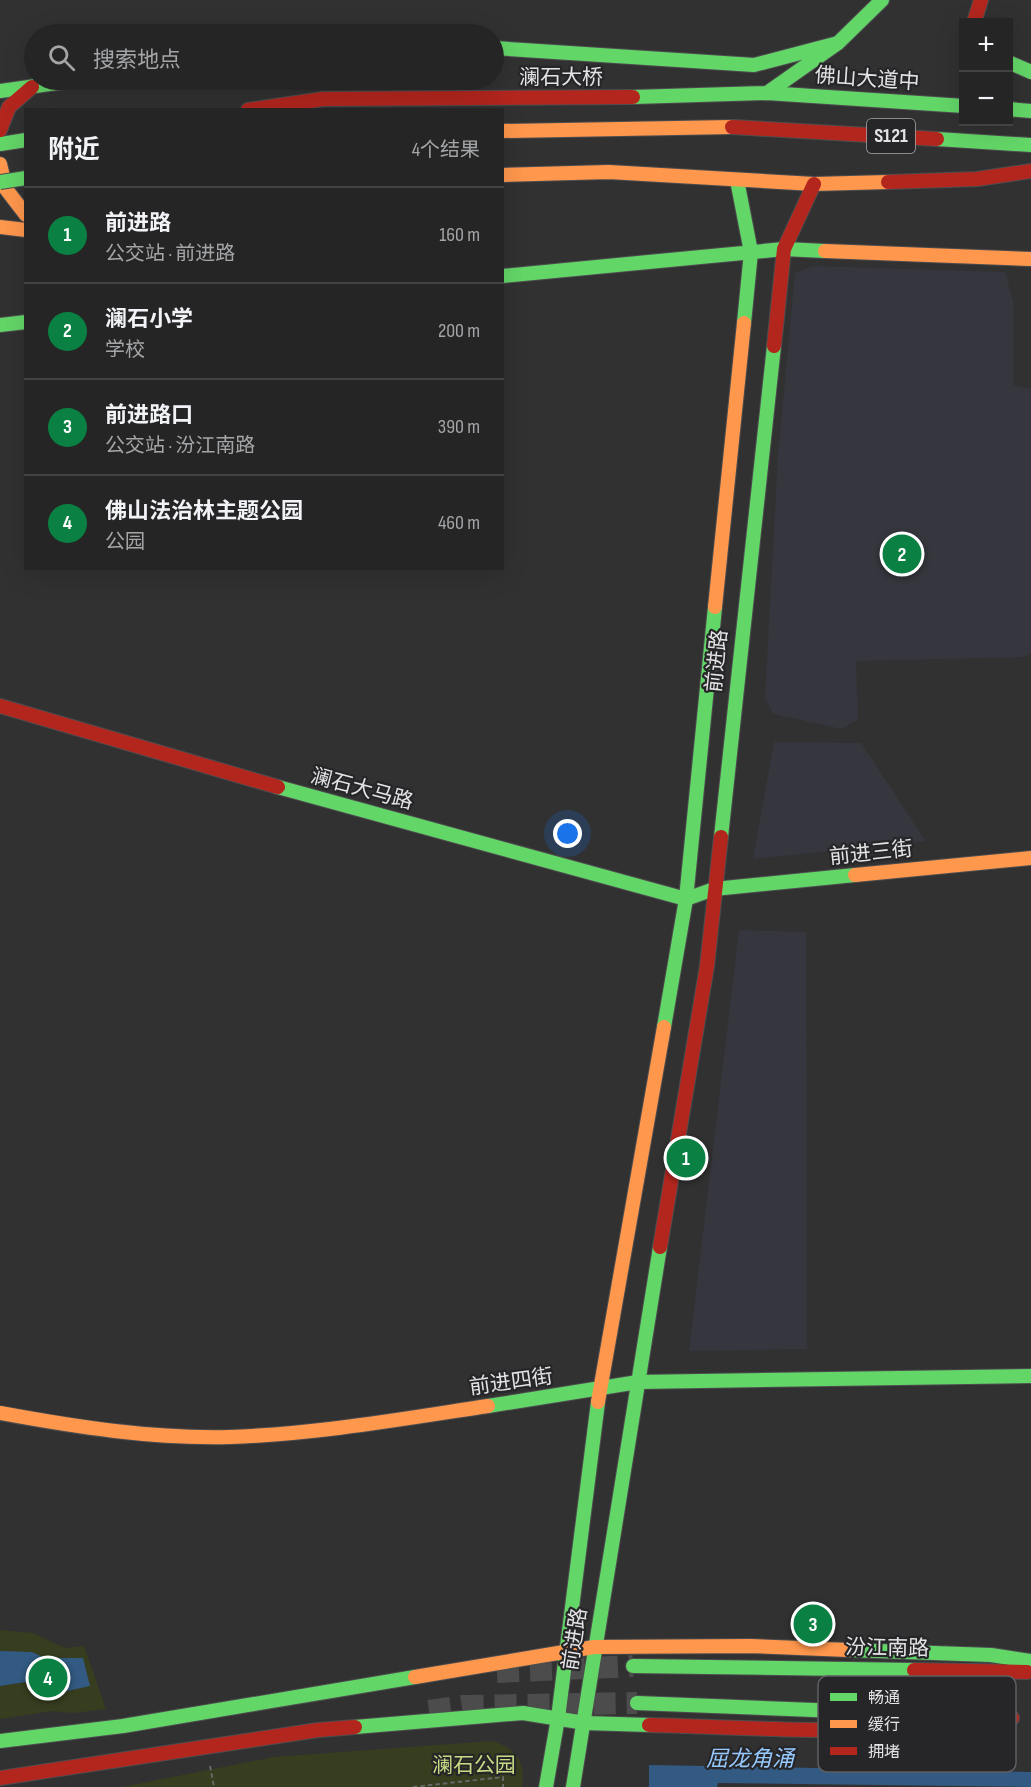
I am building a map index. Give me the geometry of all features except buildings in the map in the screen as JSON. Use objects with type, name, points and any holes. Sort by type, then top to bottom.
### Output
[{"type":"main road","points":[[767,93],[838,43],[882,0]]},
{"type":"main road","points":[[975,18],[981,0]]},
{"type":"main road","points":[[504,49],[754,65],[838,43]]},
{"type":"main road","points":[[1013,64],[1031,72]]},
{"type":"main road","points":[[0,91],[24,88]]},
{"type":"main road","points":[[0,130],[9,107],[29,90]]},
{"type":"main road","name":"佛山大道中","points":[[767,93],[959,106]]},
{"type":"main road","name":"澜石大桥","points":[[262,108],[323,99],[596,98],[767,93]]},
{"type":"main road","points":[[1013,109],[1031,111]]},
{"type":"main road","name":"S121","points":[[504,131],[751,127],[1031,145]]},
{"type":"main road","points":[[0,144],[24,140]]},
{"type":"main road","points":[[0,164],[6,189],[24,212]]},
{"type":"main road","points":[[504,175],[609,171],[814,184],[978,179],[1031,171]]},
{"type":"main road","points":[[0,182],[24,178]]},
{"type":"main road","name":"前进路","points":[[546,1787],[558,1718],[600,1390],[686,900],[751,252],[737,180]]},
{"type":"main road","name":"前进路","points":[[573,1787],[585,1723],[594,1647],[707,966],[784,249],[814,184]]},
{"type":"main road","points":[[0,227],[24,230]]},
{"type":"main road","points":[[504,276],[784,249],[1031,259]]},
{"type":"main road","points":[[0,325],[24,322]]},
{"type":"main road","name":"澜石大马路","points":[[0,706],[316,798],[525,853],[686,900]]},
{"type":"main road","name":"前进三街","points":[[714,889],[1031,858]]},
{"type":"main road","points":[[686,900],[714,889]]},
{"type":"main road","name":"前进四街","points":[[0,1413],[93,1431],[229,1437],[334,1429],[600,1390],[638,1382],[1031,1376]]},
{"type":"main road","points":[[0,1741],[123,1726],[594,1647],[750,1646],[991,1654],[1031,1661]]},
{"type":"main road","name":"汾江南路","points":[[633,1666],[1031,1672]]},
{"type":"main road","points":[[637,1703],[818,1710]]},
{"type":"main road","points":[[0,1778],[318,1730],[523,1713],[585,1723],[818,1729]]},
{"type":"main road","points":[[1016,1718],[1031,1719]]},
{"type":"path","points":[[208,1761],[214,1787]]},
{"type":"path","points":[[413,1787],[503,1777],[503,1787]]},
{"type":"shaded area","points":[[813,266],[1005,272],[1013,301],[1013,385],[1031,389],[1031,653],[1024,657],[856,661],[858,719],[842,729],[773,714],[765,697],[778,455],[795,273]]},
{"type":"shaded area","points":[[774,742],[861,743],[926,841],[753,859]]},
{"type":"shaded area","points":[[739,930],[806,932],[807,1349],[689,1351]]},
{"type":"green space","points":[[0,1630],[33,1633],[65,1648],[84,1646],[106,1709],[73,1713],[52,1711],[0,1719]]},
{"type":"green space","name":"澜石公园","points":[[492,1741],[507,1747],[518,1757],[522,1770],[522,1787],[122,1787],[274,1757]]},
{"type":"water","points":[[0,1651],[32,1652],[45,1658],[83,1658],[90,1686],[53,1694],[32,1681],[0,1686]]},
{"type":"water","points":[[649,1765],[818,1768],[818,1772],[1031,1772],[1031,1787],[718,1783],[717,1787],[649,1787]]},
{"type":"tunnel","points":[[497,1672],[633,1666]]},
{"type":"tunnel","points":[[429,1711],[464,1706],[637,1703]]},
{"type":"traffic: fast","points":[[767,93],[838,43],[882,0]]},
{"type":"traffic: fast","points":[[504,49],[754,65],[838,43]]},
{"type":"traffic: fast","points":[[1013,64],[1031,72]]},
{"type":"traffic: fast","points":[[0,91],[24,88]]},
{"type":"traffic: fast","points":[[633,97],[767,93],[959,106]]},
{"type":"traffic: fast","points":[[1013,109],[1031,111]]},
{"type":"traffic: fast","points":[[937,139],[1031,145]]},
{"type":"traffic: fast","points":[[0,144],[24,140]]},
{"type":"traffic: fast","points":[[0,182],[24,178]]},
{"type":"traffic: fast","points":[[737,180],[751,252],[744,323]]},
{"type":"traffic: fast","points":[[504,276],[784,249],[825,251]]},
{"type":"traffic: fast","points":[[0,325],[24,322]]},
{"type":"traffic: fast","points":[[721,837],[774,346]]},
{"type":"traffic: fast","points":[[664,1027],[686,899],[715,607]]},
{"type":"traffic: fast","points":[[278,787],[686,899],[714,889],[855,875]]},
{"type":"traffic: fast","points":[[573,1787],[660,1247]]},
{"type":"traffic: fast","points":[[488,1406],[638,1382],[1031,1376]]},
{"type":"traffic: fast","points":[[546,1787],[558,1718],[598,1402]]},
{"type":"traffic: fast","points":[[848,1650],[991,1655],[1031,1661]]},
{"type":"traffic: fast","points":[[633,1666],[914,1670]]},
{"type":"traffic: fast","points":[[0,1741],[123,1726],[415,1677]]},
{"type":"traffic: fast","points":[[637,1703],[818,1710]]},
{"type":"traffic: fast","points":[[355,1727],[523,1713],[585,1723],[649,1725]]},
{"type":"traffic: slow","points":[[504,131],[732,127]]},
{"type":"traffic: slow","points":[[0,164],[6,189],[24,212]]},
{"type":"traffic: slow","points":[[504,175],[609,172],[814,184],[888,182]]},
{"type":"traffic: slow","points":[[0,227],[24,230]]},
{"type":"traffic: slow","points":[[825,251],[1031,259]]},
{"type":"traffic: slow","points":[[715,607],[744,323]]},
{"type":"traffic: slow","points":[[855,875],[1031,858]]},
{"type":"traffic: slow","points":[[598,1402],[664,1027]]},
{"type":"traffic: slow","points":[[0,1413],[115,1431],[172,1436],[230,1437],[327,1429],[488,1406]]},
{"type":"traffic: slow","points":[[415,1677],[594,1647],[750,1646],[848,1650]]},
{"type":"traffic: jam","points":[[975,18],[981,0]]},
{"type":"traffic: jam","points":[[0,130],[9,107],[29,90]]},
{"type":"traffic: jam","points":[[262,108],[323,99],[633,97]]},
{"type":"traffic: jam","points":[[732,127],[937,139]]},
{"type":"traffic: jam","points":[[888,182],[977,179],[1031,171]]},
{"type":"traffic: jam","points":[[774,346],[784,249],[814,184]]},
{"type":"traffic: jam","points":[[0,706],[278,787]]},
{"type":"traffic: jam","points":[[660,1247],[707,966],[721,837]]},
{"type":"traffic: jam","points":[[914,1670],[1027,1672]]},
{"type":"traffic: jam","points":[[649,1725],[818,1730]]},
{"type":"traffic: jam","points":[[0,1778],[318,1730],[355,1727]]},
{"type":"place","name":"澜石小学","points":[[902,554]]},
{"type":"place","name":"前进路","points":[[686,1158]]},
{"type":"place","name":"前进路口","points":[[813,1624]]},
{"type":"place","name":"佛山法治林主题公园","points":[[48,1678]]},
{"type":"water label","name":"屈龙角涌","points":[[750,1759]]}]
